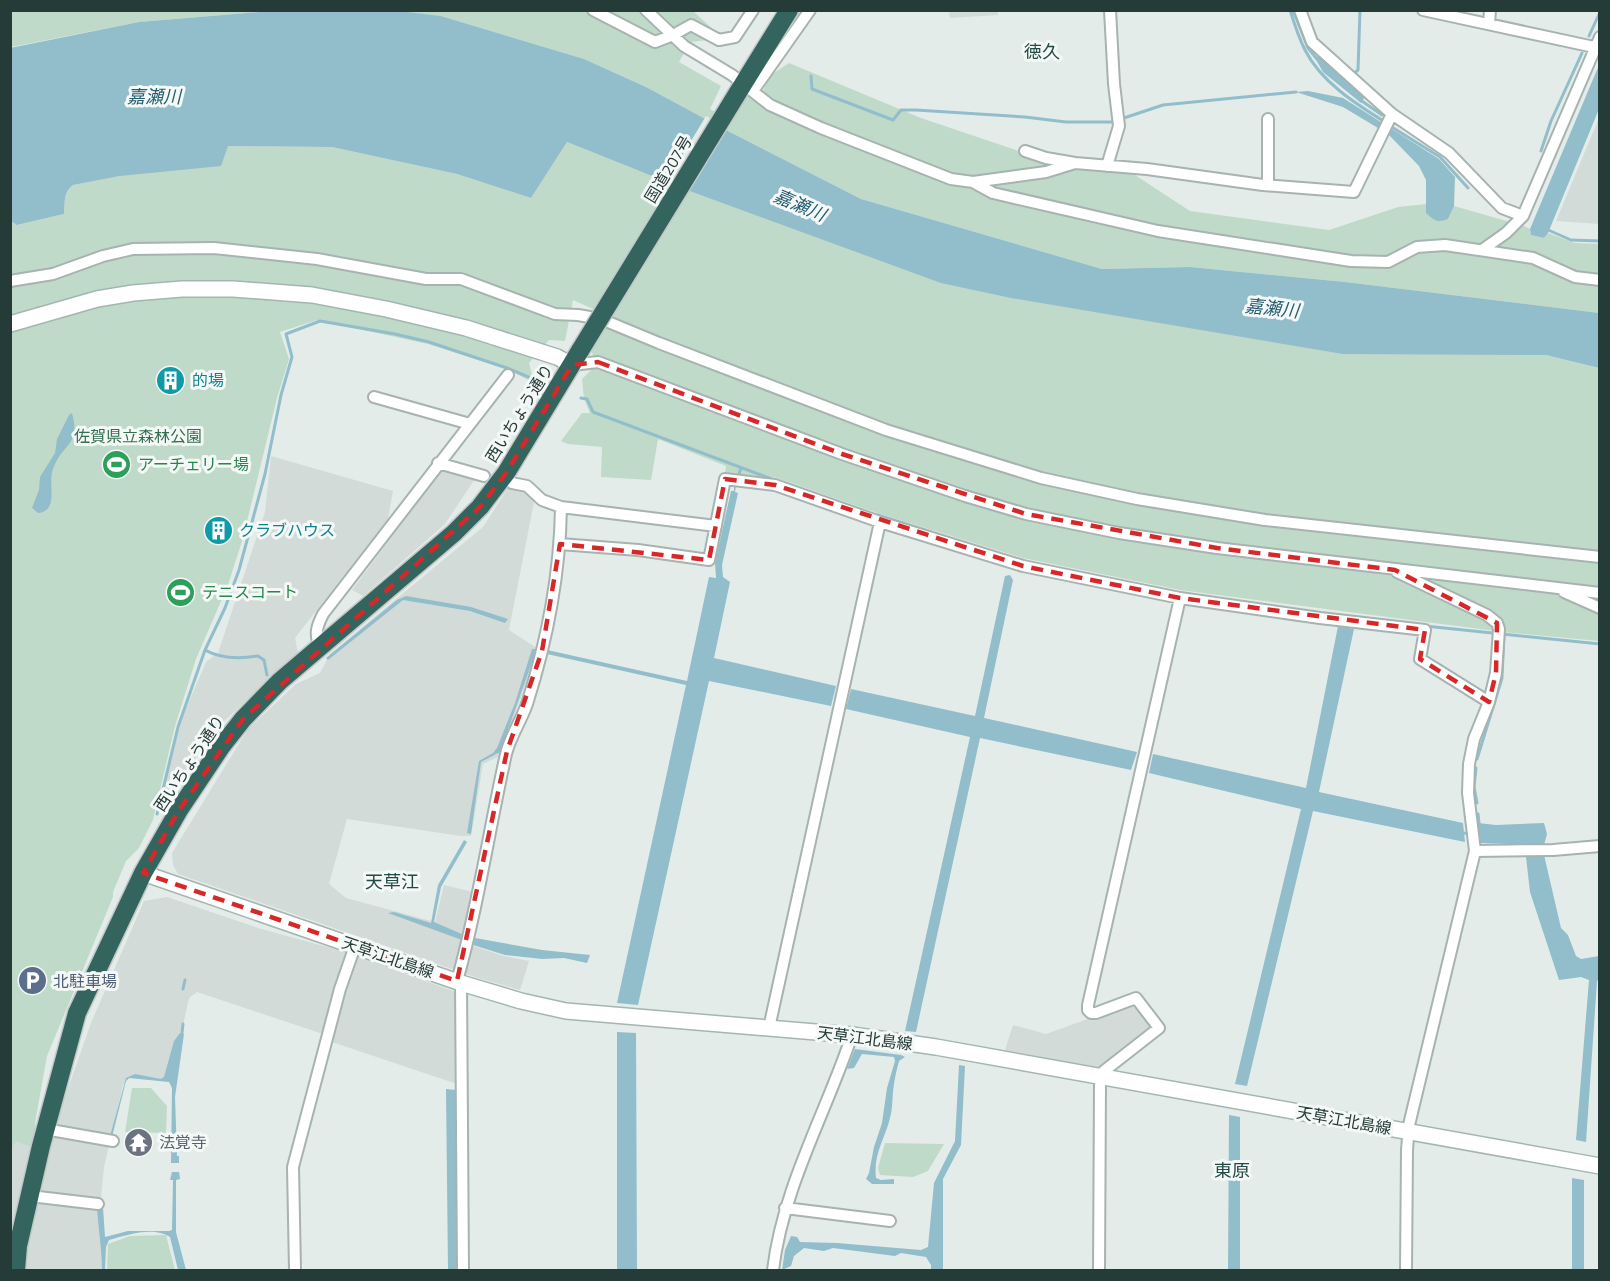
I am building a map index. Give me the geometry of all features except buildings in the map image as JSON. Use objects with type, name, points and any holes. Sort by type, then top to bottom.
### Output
[{"type":"highway","name":"国道207号","points":[[576,357],[744,90],[789,10]]},
{"type":"highway","name":"西いちょう通り","points":[[16,1270],[18,1246],[45,1129],[77,1012],[143,873],[179,810],[243,718],[280,681],[454,533],[480,507],[506,473],[576,357]]},
{"type":"street","points":[[593,10],[655,42],[691,25],[719,40],[735,37],[753,10]]},
{"type":"street","points":[[646,10],[684,46],[744,90],[770,105],[821,128],[951,179],[973,182],[1046,172],[1075,163]]},
{"type":"street","points":[[744,90],[810,10]]},
{"type":"street","points":[[1107,166],[1119,126],[1110,10]]},
{"type":"street","points":[[1300,10],[1312,42],[1351,77],[1391,118],[1449,153],[1502,208],[1523,216]]},
{"type":"street","points":[[1423,10],[1489,24],[1597,42],[1523,216],[1506,233],[1482,250]]},
{"type":"street","points":[[1489,24],[1490,10]]},
{"type":"street","points":[[1025,151],[1046,158],[1075,163],[1147,169],[1268,185],[1354,192],[1391,118]]},
{"type":"street","points":[[1268,119],[1268,185]]},
{"type":"street","points":[[973,182],[993,193],[1158,231],[1351,261],[1388,262],[1417,247],[1445,245],[1533,258],[1575,277],[1599,280]]},
{"type":"street","points":[[10,281],[53,274],[103,256],[133,249],[214,248],[317,260],[426,279],[460,279],[555,314],[601,319],[886,430],[1041,478],[1137,499],[1265,520],[1599,557]]},
{"type":"street","points":[[10,324],[97,299],[133,293],[219,289],[312,295],[386,309],[466,328],[557,357],[576,357],[598,362],[842,454],[1026,514],[1119,533],[1206,547],[1599,593]]},
{"type":"street","points":[[320,646],[316,631],[323,614],[508,375]]},
{"type":"street","points":[[374,397],[470,424]]},
{"type":"street","points":[[438,463],[484,476]]},
{"type":"street","points":[[560,544],[638,550],[709,560],[726,479],[775,485],[880,522],[1023,566],[1180,598],[1425,630],[1420,659],[1489,702]]},
{"type":"street","points":[[512,483],[527,486],[542,500],[561,507],[716,526]]},
{"type":"street","points":[[463,1270],[459,982],[507,751],[526,706],[542,651],[560,544],[561,507]]},
{"type":"street","points":[[769,1028],[880,522]]},
{"type":"street","points":[[1395,570],[1487,615],[1497,623],[1499,634],[1496,673],[1489,702],[1474,739],[1469,764],[1468,793],[1475,851],[1408,1132],[1406,1270]]},
{"type":"street","points":[[1557,588],[1599,608]]},
{"type":"street","points":[[1099,1270],[1100,1084],[1104,1071],[1159,1029],[1136,998],[1096,1013],[1088,1010],[1180,598]]},
{"type":"street","points":[[1475,851],[1552,850],[1599,846]]},
{"type":"street","name":"天草江北島線","points":[[143,873],[459,982],[521,1001],[566,1011],[852,1035],[936,1047],[1599,1166]]},
{"type":"street","points":[[295,1270],[293,1167],[340,989],[355,946]]},
{"type":"street","points":[[773,1270],[776,1245],[785,1208],[852,1035]]},
{"type":"street","points":[[45,1129],[110,1141]]},
{"type":"street","points":[[30,1196],[98,1204]]},
{"type":"street","points":[[785,1208],[890,1221]]},
{"type":"highlighted area","points":[[598,362],[842,454],[1026,514],[1217,548],[1395,570],[1497,623],[1496,673],[1489,702],[1420,659],[1425,630],[1180,598],[1023,566],[775,485],[725,479],[709,560],[560,544],[542,651],[507,751],[457,981],[143,873],[179,810],[243,719],[480,507],[506,473],[572,365]]},
{"type":"shaded area","points":[[949,11],[998,11],[998,15],[950,18]]},
{"type":"shaded area","points":[[1599,118],[1599,224],[1556,221]]},
{"type":"shaded area","points":[[271,456],[393,491],[388,519],[295,638],[298,653],[221,724],[159,810],[178,727],[206,662],[218,653],[265,512]]},
{"type":"shaded area","points":[[446,463],[479,473],[445,524],[363,596],[352,590]]},
{"type":"shaded area","points":[[510,485],[523,488],[535,497],[509,630],[538,649],[500,756],[483,764],[471,836],[347,819],[329,884],[346,898],[435,922],[444,885],[473,892],[464,933],[473,946],[529,961],[520,990],[475,977],[178,874],[173,865],[172,853],[248,729],[296,684],[320,673],[330,654],[483,527]]},
{"type":"shaded area","points":[[167,897],[258,928],[338,950],[456,992],[457,1084],[332,1042],[323,1034],[197,992],[189,998],[171,1081],[135,1076],[123,1085],[104,1167],[101,1197],[103,1270],[22,1270],[54,1128],[91,1023],[144,901]]},
{"type":"shaded area","points":[[1135,1002],[1154,1028],[1102,1069],[1005,1050],[1013,1025],[1046,1034]]},
{"type":"shaded area","points":[[15,1142],[31,1147],[11,1235],[11,1148]]},
{"type":"green space","points":[[10,11],[271,11],[139,22],[11,47]]},
{"type":"green space","points":[[389,11],[693,11],[715,31],[708,40],[690,42],[679,62],[721,86],[710,109],[730,120],[746,96],[761,98],[768,77],[789,63],[921,118],[1028,154],[1135,175],[1190,211],[1329,230],[1398,207],[1426,204],[1426,213],[1448,219],[1454,206],[1524,226],[1530,229],[1531,235],[1544,238],[1548,233],[1575,243],[1599,244],[1599,313],[1345,282],[1190,267],[1102,269],[861,199],[646,87],[584,59],[441,16]]},
{"type":"green space","name":"佐賀県立森林公園","points":[[567,142],[687,190],[1546,355],[1599,368],[1599,641],[1503,632],[1180,590],[1023,558],[880,514],[774,477],[725,474],[726,466],[658,439],[651,480],[601,477],[602,447],[568,444],[561,441],[582,413],[590,413],[584,399],[582,379],[597,364],[591,351],[611,317],[573,300],[565,341],[549,340],[529,363],[534,383],[509,370],[428,344],[317,320],[280,332],[289,359],[277,398],[243,538],[228,585],[196,659],[175,726],[153,820],[139,848],[126,861],[47,1056],[35,1123],[36,1131],[31,1147],[16,1142],[11,1148],[11,220],[18,225],[64,214],[66,194],[73,185],[120,176],[228,146],[332,147],[457,174],[531,198]]},
{"type":"green space","points":[[132,1088],[151,1088],[167,1106],[166,1133],[125,1132]]},
{"type":"green space","points":[[885,1143],[944,1144],[928,1171],[913,1177],[880,1175],[878,1168]]},
{"type":"green space","points":[[166,1235],[175,1270],[107,1270],[108,1244],[130,1236]]},
{"type":"water","name":"嘉瀬川","points":[[389,10],[441,16],[584,59],[646,87],[861,199],[1102,269],[1190,267],[1345,282],[1599,313],[1599,368],[1546,355],[1343,354],[1011,298],[941,283],[687,190],[567,142],[531,198],[457,174],[332,147],[228,146],[221,166],[120,176],[73,185],[66,194],[64,214],[17,225],[10,220],[10,48],[139,22],[271,11]]},
{"type":"water","points":[[1321,54],[1366,95],[1361,103],[1323,72],[1315,58]]},
{"type":"water","points":[[1599,65],[1599,109],[1548,233],[1544,238],[1531,235],[1530,229]]},
{"type":"water","points":[[1308,91],[1343,98],[1439,159],[1455,177],[1454,206],[1448,219],[1436,220],[1426,213],[1426,180],[1419,166],[1388,134],[1343,107],[1296,92]]},
{"type":"water","points":[[72,413],[73,438],[53,469],[52,496],[49,507],[38,513],[32,508],[39,490],[40,477],[55,453],[57,439]]},
{"type":"water","points":[[734,485],[736,486],[735,492],[738,493],[722,565],[723,577],[730,582],[714,658],[836,686],[831,706],[709,681],[638,1005],[617,1003],[686,685],[547,654],[547,650],[687,681],[709,577],[716,578],[715,563]]},
{"type":"water","points":[[1010,575],[1013,580],[984,718],[1137,752],[1131,770],[980,738],[916,1032],[905,1031],[970,737],[846,709],[851,689],[975,716],[1005,576]]},
{"type":"water","points":[[406,596],[471,607],[508,619],[505,623],[470,611],[403,600],[328,660],[326,658],[397,600]]},
{"type":"water","points":[[1338,626],[1354,629],[1319,792],[1463,823],[1465,842],[1313,811],[1247,1086],[1235,1084],[1301,809],[1149,773],[1153,754],[1306,788]]},
{"type":"water","points":[[532,649],[536,651],[500,752],[481,762],[471,834],[467,833],[479,761],[497,748],[515,703]]},
{"type":"water","points":[[1478,823],[1496,825],[1544,823],[1547,834],[1544,845],[1480,843]]},
{"type":"water","points":[[464,840],[467,842],[441,887],[434,922],[464,935],[462,940],[388,913],[394,912],[431,923],[438,885]]},
{"type":"water","points":[[1544,855],[1561,928],[1568,935],[1576,956],[1581,959],[1599,956],[1586,1142],[1576,1140],[1589,980],[1581,977],[1559,980],[1530,892],[1526,857]]},
{"type":"water","points":[[475,938],[542,950],[590,955],[587,963],[564,958],[542,959],[505,955],[473,945]]},
{"type":"water","points":[[617,1032],[636,1033],[637,1270],[617,1270]]},
{"type":"water","points":[[180,1033],[184,1034],[175,1097],[179,1163],[171,1163],[172,1088],[169,1082],[129,1078],[126,1081],[112,1137],[110,1136],[126,1078],[135,1074],[161,1079],[164,1077],[174,1041]]},
{"type":"water","points":[[855,1049],[905,1057],[899,1061],[894,1081],[891,1114],[876,1161],[876,1178],[894,1179],[894,1184],[872,1184],[866,1179],[882,1123],[894,1057],[862,1054],[854,1068],[847,1069]]},
{"type":"water","points":[[959,1065],[965,1066],[961,1145],[943,1179],[943,1270],[931,1270],[926,1257],[901,1253],[895,1256],[833,1248],[824,1251],[804,1248],[794,1256],[791,1266],[782,1270],[785,1250],[791,1236],[797,1237],[800,1242],[921,1250],[928,1247],[934,1183],[955,1141]]},
{"type":"water","points":[[446,1089],[456,1090],[458,1270],[448,1270]]},
{"type":"water","points":[[1229,1115],[1240,1117],[1240,1270],[1228,1270]]},
{"type":"water","points":[[172,1172],[179,1172],[180,1179],[176,1180],[176,1232],[186,1270],[178,1270],[170,1237],[148,1232],[109,1240],[106,1247],[105,1270],[102,1270],[97,1206],[103,1207],[105,1237],[128,1231],[172,1230],[173,1180],[170,1180]]},
{"type":"water","points":[[1572,1178],[1584,1180],[1584,1270],[1572,1270]]},
{"type":"pier","points":[[706,116],[726,126],[685,192],[665,184]]},
{"type":"waterway","points":[[1290,10],[1305,50],[1320,72],[1351,100],[1385,122]]},
{"type":"waterway","points":[[1293,10],[1308,48],[1317,59]]},
{"type":"waterway","points":[[1352,75],[1358,70],[1360,10]]},
{"type":"waterway","points":[[1589,36],[1600,12]]},
{"type":"waterway","points":[[1541,151],[1551,121],[1582,53]]},
{"type":"waterway","points":[[811,76],[812,89],[893,120],[901,110],[916,110],[1066,122],[1113,122]]},
{"type":"waterway","points":[[1124,118],[1163,105],[1296,92]]},
{"type":"waterway","points":[[1359,99],[1382,115]]},
{"type":"waterway","points":[[1390,126],[1440,157],[1468,188]]},
{"type":"waterway","points":[[1546,229],[1571,240],[1600,241]]},
{"type":"waterway","points":[[157,814],[178,727],[205,650],[225,608],[239,570],[265,474],[281,395],[292,357],[286,334],[320,321],[395,334],[429,342],[531,378]]},
{"type":"waterway","points":[[581,398],[587,399],[593,412],[777,481]]},
{"type":"waterway","points":[[739,474],[741,468]]},
{"type":"waterway","points":[[877,515],[931,532]]},
{"type":"waterway","points":[[1425,626],[1600,644]]},
{"type":"waterway","points":[[1477,759],[1502,678],[1504,635]]},
{"type":"waterway","points":[[205,650],[231,658],[258,656],[264,660],[267,675]]},
{"type":"waterway","points":[[1476,768],[1474,787],[1477,803]]},
{"type":"waterway","points":[[1478,814],[1479,823]]},
{"type":"waterway","points":[[1460,833],[1480,834]]},
{"type":"waterway","points":[[183,989],[185,980]]},
{"type":"waterway","points":[[182,1033],[183,1024]]},
{"type":"place","name":"的場","points":[[171,380]]},
{"type":"place","name":"アーチェリー場","points":[[117,464]]},
{"type":"place","name":"クラブハウス","points":[[218,530]]},
{"type":"place","name":"テニスコート","points":[[181,592]]},
{"type":"place","name":"北駐車場","points":[[32,981]]},
{"type":"place","name":"法覚寺","points":[[138,1142]]},
{"type":"district","name":"徳久","points":[[1042,51]]},
{"type":"district","name":"天草江","points":[[392,881]]},
{"type":"district","name":"東原","points":[[1232,1170]]}]
